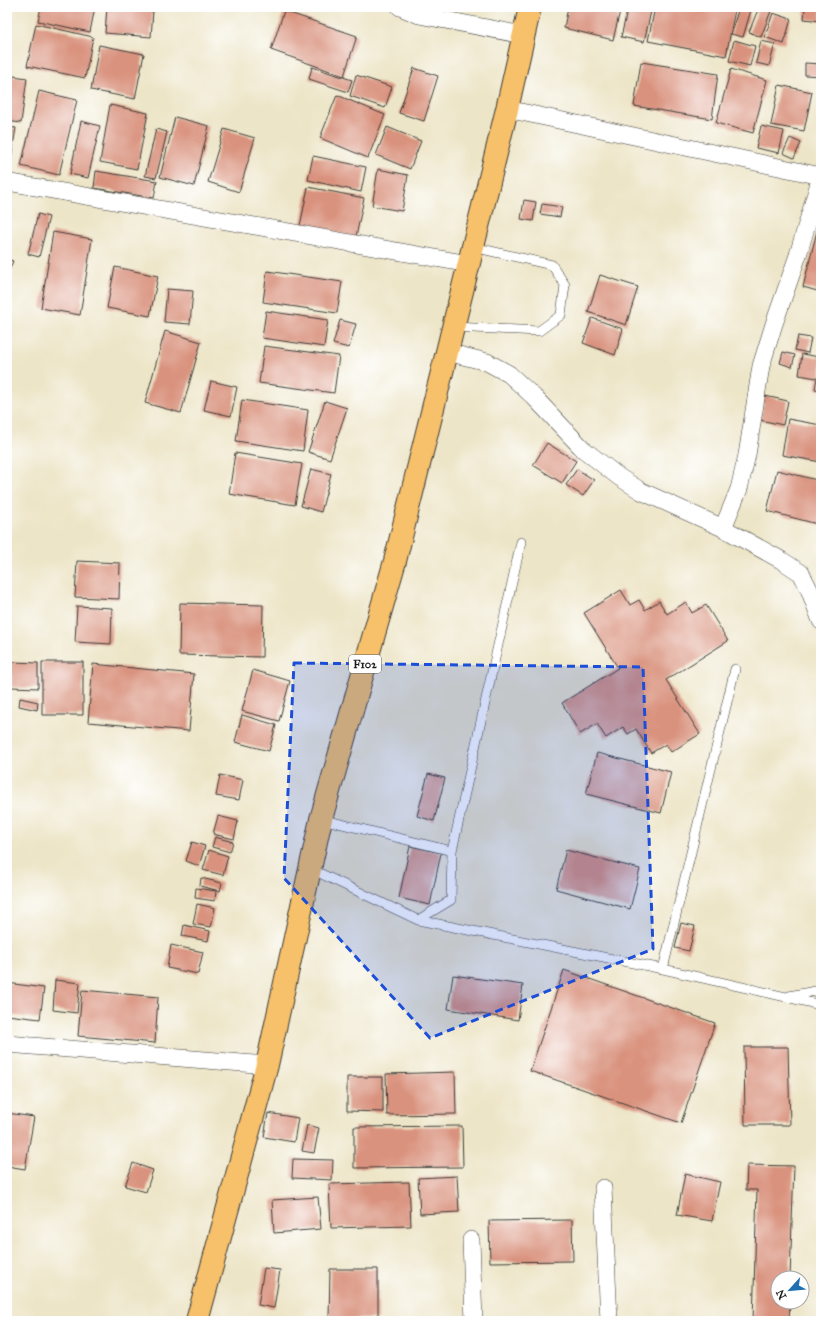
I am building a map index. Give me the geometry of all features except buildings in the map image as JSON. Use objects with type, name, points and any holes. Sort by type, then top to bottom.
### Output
[{"type":"main road","name":"F102","points":[[197,1321],[266,1065],[321,819],[395,561],[507,109],[530,7]]},
{"type":"street","points":[[400,7],[419,14],[523,35]]},
{"type":"street","points":[[507,109],[821,176],[798,255],[774,324],[762,366],[748,455],[739,489],[723,528]]},
{"type":"street","points":[[7,182],[471,255]]},
{"type":"street","points":[[447,352],[487,362],[509,374],[534,397],[583,449],[619,478],[641,491],[723,528],[781,560],[801,573],[821,620]]},
{"type":"street","points":[[7,1044],[266,1065]]},
{"type":"street","points":[[603,1188],[609,1321]]},
{"type":"street","points":[[471,1240],[474,1321]]},
{"type":"lane","points":[[453,327],[539,331],[561,315],[565,285],[552,265],[471,255]]},
{"type":"lane","points":[[418,920],[452,900],[452,850],[521,542]]},
{"type":"lane","points":[[663,969],[735,669]]},
{"type":"lane","points":[[321,819],[452,850]]},
{"type":"lane","points":[[309,869],[418,920],[663,969],[821,1006]]},
{"type":"lane","points":[[785,997],[821,990]]},
{"type":"highlighted area","points":[[294,663],[643,667],[653,949],[430,1038],[284,878]]}]
